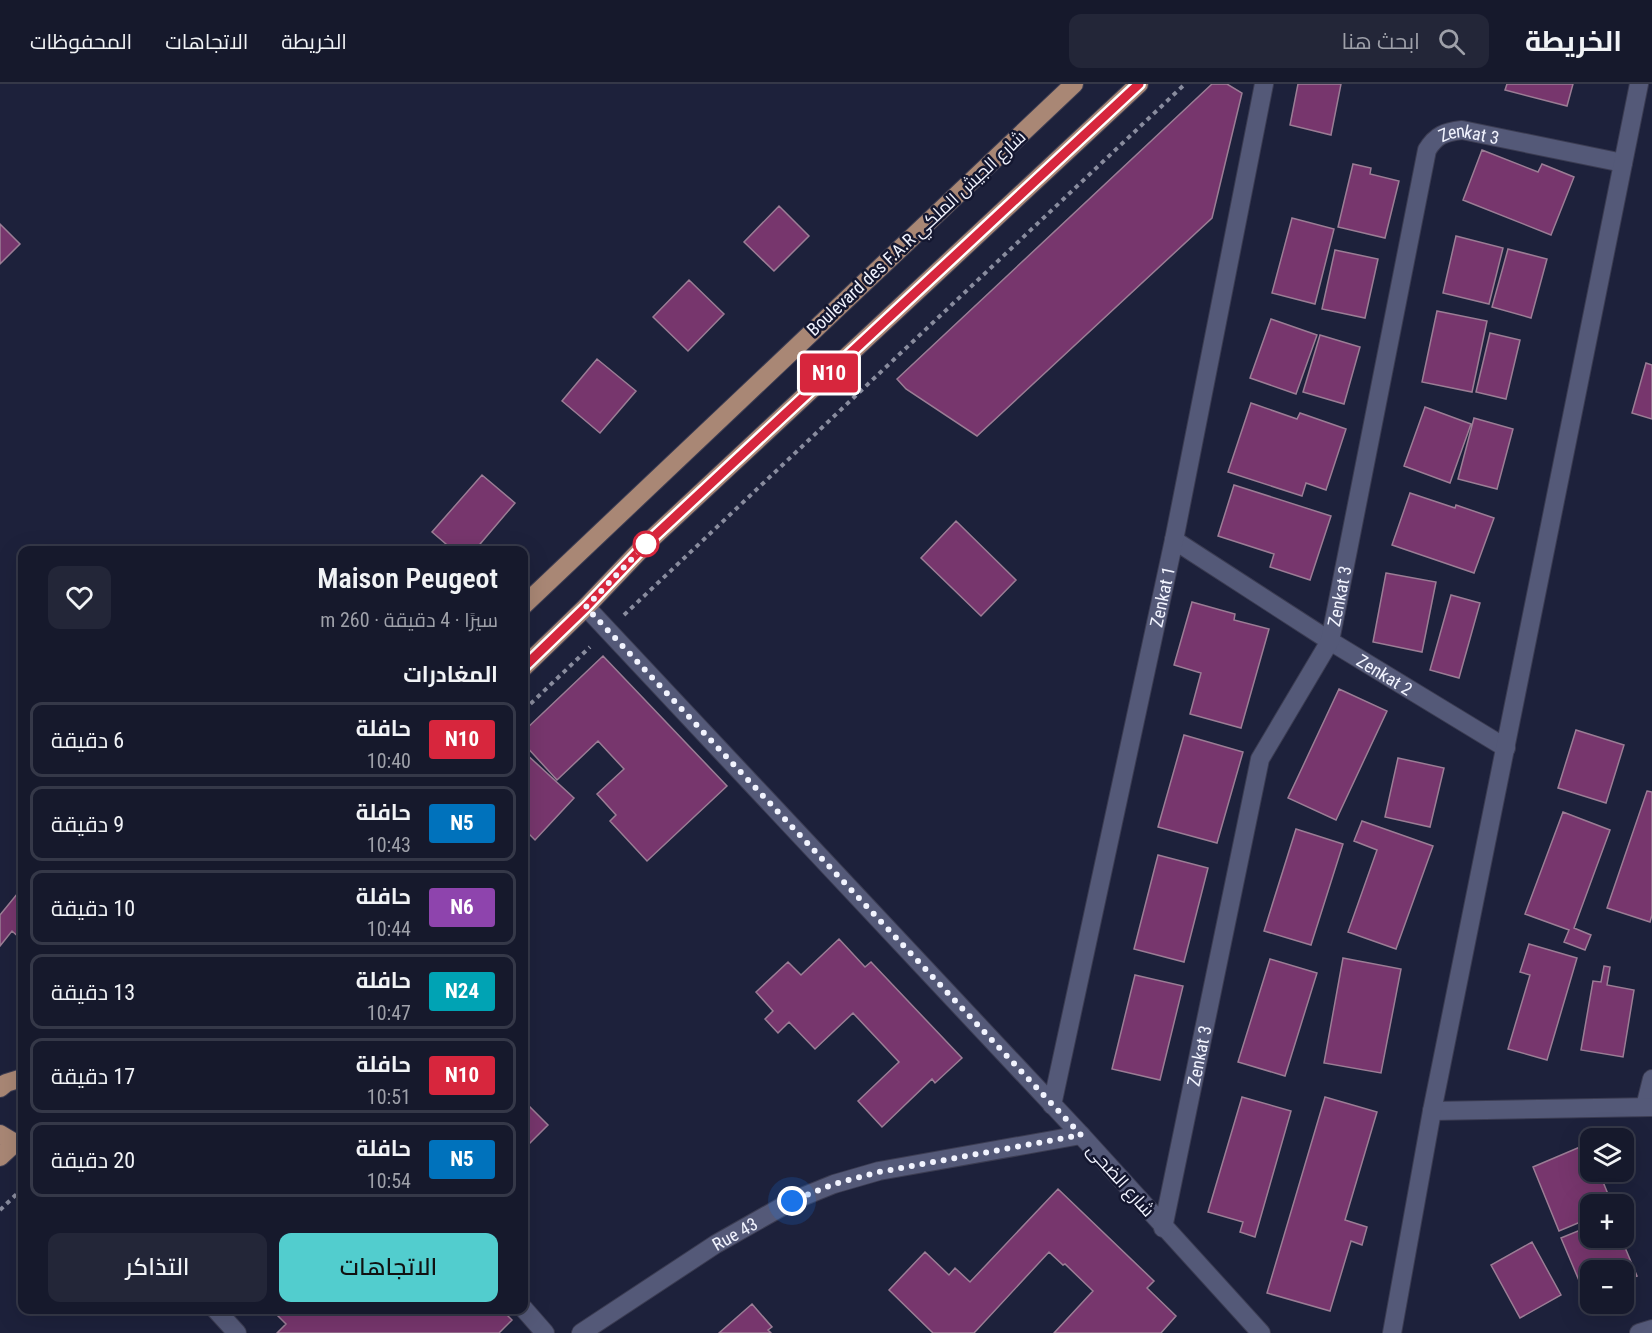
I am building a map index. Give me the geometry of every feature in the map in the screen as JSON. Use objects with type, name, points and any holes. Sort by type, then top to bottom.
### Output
[{"type":"main road","name":"Boulevard des F.A.R شارع الجيش الملكي","points":[[528,601],[1074,84]]},
{"type":"main road","points":[[528,663],[646,544],[1139,84]]},
{"type":"main road","points":[[0,1088],[6,1083],[18,1079]]},
{"type":"main road","points":[[0,1157],[12,1140]]},
{"type":"street","name":"Zenkat 1","points":[[1052,1105],[1174,540],[1264,84]]},
{"type":"street","points":[[1392,1333],[1432,1111],[1639,84]]},
{"type":"street","name":"Zenkat 3","points":[[1163,1228],[1260,759],[1330,640],[1430,145],[1441,134],[1462,130],[1623,163]]},
{"type":"street","name":"Zenkat 2","points":[[1174,540],[1330,640],[1506,748]]},
{"type":"street","name":"شارع الضحى","points":[[586,607],[1081,1135],[1163,1228],[1261,1333]]},
{"type":"street","points":[[1432,1111],[1648,1107],[1652,1079]]},
{"type":"street","name":"Rue 43","points":[[581,1333],[755,1221],[834,1184],[879,1172],[1081,1135]]},
{"type":"street","points":[[220,1314],[237,1333]]},
{"type":"street","points":[[528,1314],[545,1333]]},
{"type":"street","points":[[1639,1333],[1652,1329]]},
{"type":"path","points":[[528,706],[1185,84]]},
{"type":"path","points":[[0,1210],[18,1193]]},
{"type":"building","points":[[1212,84],[1227,84],[1242,93],[1212,218],[977,436],[906,389],[897,379]]},
{"type":"building","points":[[1298,84],[1341,84],[1331,135],[1290,125]]},
{"type":"building","points":[[1507,84],[1573,84],[1567,106],[1505,90]]},
{"type":"building","points":[[1482,150],[1538,172],[1542,164],[1574,177],[1551,235],[1463,200]]},
{"type":"building","points":[[1353,164],[1371,168],[1370,174],[1399,181],[1385,238],[1338,227]]},
{"type":"building","points":[[779,206],[809,236],[774,271],[744,242]]},
{"type":"building","points":[[1292,218],[1334,229],[1315,304],[1272,293]]},
{"type":"building","points":[[0,224],[20,244],[0,264]]},
{"type":"building","points":[[1456,236],[1503,248],[1489,304],[1443,293]]},
{"type":"building","points":[[1508,249],[1547,259],[1531,318],[1492,307]]},
{"type":"building","points":[[1335,250],[1378,259],[1365,318],[1322,309]]},
{"type":"building","points":[[689,280],[724,314],[688,351],[653,317]]},
{"type":"building","points":[[1437,311],[1487,321],[1472,392],[1422,382]]},
{"type":"building","points":[[1271,319],[1317,335],[1296,394],[1250,378]]},
{"type":"building","points":[[1490,333],[1520,340],[1506,399],[1476,392]]},
{"type":"building","points":[[1320,335],[1360,347],[1344,404],[1303,392]]},
{"type":"building","points":[[597,359],[636,391],[600,433],[562,401]]},
{"type":"building","points":[[1646,363],[1652,365],[1652,419],[1632,413]]},
{"type":"building","points":[[1251,403],[1297,419],[1300,413],[1346,429],[1326,490],[1306,483],[1302,496],[1228,472]]},
{"type":"building","points":[[1425,407],[1471,424],[1450,483],[1404,466]]},
{"type":"building","points":[[1474,418],[1513,429],[1497,489],[1458,479]]},
{"type":"building","points":[[482,475],[515,503],[478,546],[448,546],[432,532]]},
{"type":"building","points":[[1234,485],[1331,516],[1310,580],[1270,567],[1274,554],[1218,536]]},
{"type":"building","points":[[1410,493],[1494,518],[1474,573],[1392,545]]},
{"type":"building","points":[[956,521],[1016,580],[981,616],[921,558]]},
{"type":"building","points":[[1386,573],[1436,582],[1422,652],[1373,642]]},
{"type":"building","points":[[1451,595],[1480,603],[1459,678],[1430,670]]},
{"type":"building","points":[[1192,602],[1235,614],[1234,620],[1269,629],[1241,728],[1190,714],[1201,673],[1174,665]]},
{"type":"building","points":[[603,656],[727,786],[647,861],[610,821],[616,815],[597,794],[624,769],[598,741],[557,780],[528,748],[528,727]]},
{"type":"building","points":[[1339,689],[1387,711],[1336,820],[1288,798]]},
{"type":"building","points":[[1576,730],[1624,745],[1606,803],[1558,788]]},
{"type":"building","points":[[1184,735],[1243,752],[1217,843],[1158,827]]},
{"type":"building","points":[[528,756],[574,798],[535,840],[528,833]]},
{"type":"building","points":[[1398,758],[1444,768],[1430,827],[1385,817]]},
{"type":"building","points":[[1647,791],[1652,792],[1652,915],[1650,922],[1607,908]]},
{"type":"building","points":[[1563,812],[1610,830],[1574,928],[1591,935],[1585,950],[1564,942],[1569,930],[1525,914]]},
{"type":"building","points":[[1362,821],[1433,846],[1396,949],[1348,932],[1377,850],[1354,841]]},
{"type":"building","points":[[1296,829],[1343,844],[1311,945],[1264,931]]},
{"type":"building","points":[[1158,855],[1208,868],[1184,962],[1134,949]]},
{"type":"building","points":[[18,893],[18,936],[12,931],[0,946],[0,915]]},
{"type":"building","points":[[839,939],[865,967],[871,962],[962,1058],[935,1083],[932,1079],[882,1127],[858,1101],[899,1062],[853,1013],[815,1049],[789,1022],[778,1033],[765,1019],[773,1011],[756,992],[788,962],[801,975]]},
{"type":"building","points":[[1529,944],[1577,958],[1547,1060],[1508,1049],[1530,975],[1520,972]]},
{"type":"building","points":[[1343,958],[1401,969],[1381,1073],[1324,1063]]},
{"type":"building","points":[[1270,959],[1317,973],[1285,1076],[1238,1062]]},
{"type":"building","points":[[1604,966],[1610,967],[1607,985],[1634,990],[1623,1057],[1581,1050],[1593,981],[1601,982]]},
{"type":"building","points":[[1135,975],[1183,986],[1160,1080],[1112,1069]]},
{"type":"building","points":[[1242,1097],[1291,1111],[1255,1237],[1240,1232],[1243,1222],[1208,1212]]},
{"type":"building","points":[[1325,1097],[1377,1112],[1345,1220],[1367,1227],[1362,1245],[1351,1241],[1330,1311],[1267,1293]]},
{"type":"building","points":[[528,1105],[548,1125],[528,1145]]},
{"type":"building","points":[[1580,1147],[1580,1182],[1603,1182],[1608,1194],[1580,1194],[1580,1222],[1559,1231],[1533,1167]]},
{"type":"building","points":[[1058,1189],[1154,1281],[1147,1288],[1176,1316],[1161,1333],[1054,1333],[1093,1291],[1049,1252],[974,1333],[933,1333],[889,1290],[925,1252],[949,1275],[955,1268],[970,1282]]},
{"type":"building","points":[[1580,1230],[1580,1248],[1625,1248],[1630,1260],[1580,1260],[1580,1283],[1561,1238]]},
{"type":"building","points":[[1532,1242],[1561,1295],[1520,1318],[1491,1265]]},
{"type":"building","points":[[752,1304],[772,1327],[768,1330],[771,1333],[719,1333]]},
{"type":"building","points":[[276,1314],[506,1314],[512,1320],[499,1333],[277,1333],[286,1324]]},
{"type":"bus line","name":"N10","points":[[528,663],[646,544],[1139,84]]},
{"type":"route","points":[[646,544],[586,607],[1081,1135],[879,1172],[834,1184],[792,1201]]}]
